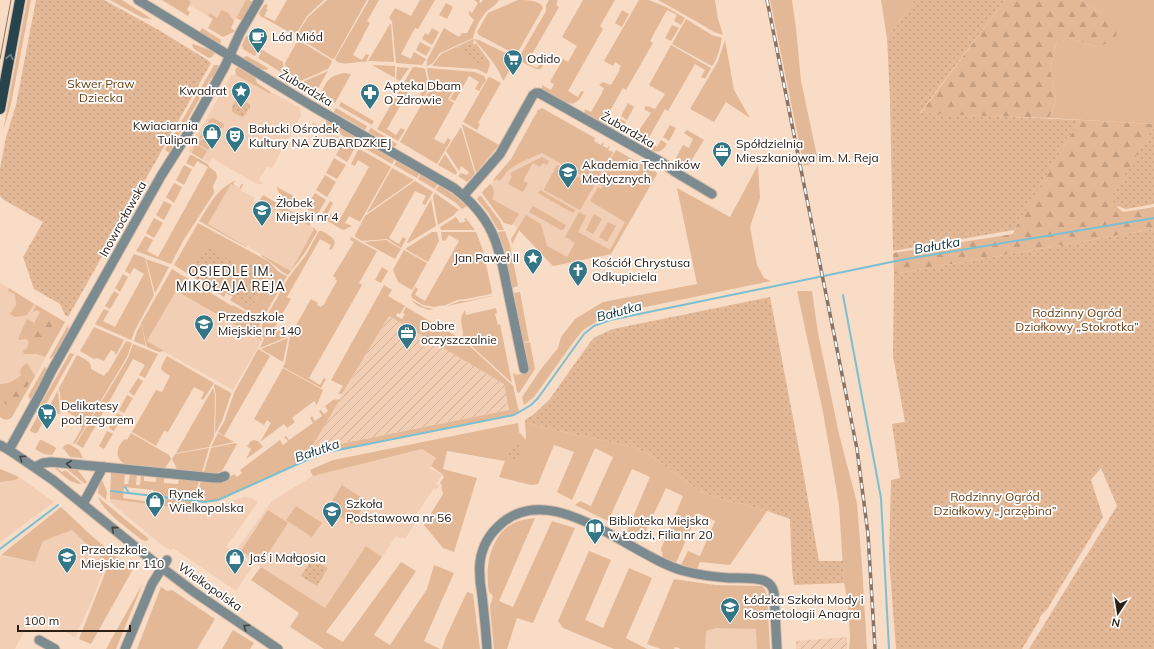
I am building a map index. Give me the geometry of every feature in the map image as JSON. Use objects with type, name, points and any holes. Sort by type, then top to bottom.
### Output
[{"type":"main road","points":[[0,109],[20,0]]},
{"type":"street","name":"Żubardzka","points":[[138,0],[312,106],[464,195],[485,220],[492,231],[499,249],[524,369]]},
{"type":"street","name":"Inowrocławska","points":[[4,450],[41,392],[161,176],[185,138],[225,66],[240,34],[259,0]]},
{"type":"street","name":"Żubardzka","points":[[464,195],[504,149],[533,95],[536,93],[663,163],[712,194]]},
{"type":"street","points":[[0,440],[4,450]]},
{"type":"street","points":[[0,446],[4,450]]},
{"type":"street","name":"Wielkopolska","points":[[4,450],[35,467],[162,568],[278,649]]},
{"type":"street","points":[[35,467],[43,463],[51,462],[216,478],[225,476]]},
{"type":"street","points":[[83,504],[103,467]]},
{"type":"street","points":[[487,649],[480,575],[480,562],[483,550],[495,529],[506,520],[517,514],[533,509],[550,510],[582,520],[662,563],[681,570],[716,577],[758,579],[766,581],[773,587],[777,649]]},
{"type":"street","points":[[125,649],[152,584],[167,560]]},
{"type":"street","points":[[39,640],[55,649]]},
{"type":"shaded area","points":[[188,0],[246,0],[229,28],[189,5],[191,2]]},
{"type":"shaded area","points":[[231,75],[236,75],[269,94],[271,92],[300,108],[301,116],[272,168],[267,166],[259,180],[263,183],[261,184],[257,184],[212,158],[209,163],[188,151]]},
{"type":"shaded area","name":"Akademia Techników Medycznych","points":[[557,121],[655,176],[611,254],[553,266],[483,192]]},
{"type":"shaded area","points":[[313,122],[344,140],[341,145],[310,127]]},
{"type":"shaded area","name":"Żłobek Miejski nr 4","points":[[231,184],[255,198],[253,201],[258,203],[260,200],[265,201],[315,229],[291,271],[208,224]]},
{"type":"shaded area","points":[[0,283],[65,322],[25,395],[0,393]]},
{"type":"shaded area","name":"Przedszkole Miejskie nr 140","points":[[175,291],[262,340],[233,390],[147,342]]},
{"type":"shaded area","name":"Dobre oczyszczalnie","points":[[389,316],[504,384],[509,410],[309,450]]},
{"type":"shaded area","name":"Szkoła Podstawowa nr 56","points":[[422,449],[436,458],[430,468],[442,475],[436,484],[439,486],[436,490],[434,488],[414,518],[417,520],[405,539],[402,537],[401,539],[396,536],[382,557],[366,546],[325,609],[236,551],[272,501],[313,476]]},
{"type":"shaded area","points":[[0,469],[19,477],[54,502],[0,542]]},
{"type":"shaded area","points":[[244,497],[252,498],[258,502],[226,547],[253,566],[236,591],[173,548],[171,550],[163,546],[110,502],[110,499],[191,510],[201,510],[216,508]]},
{"type":"shaded area","name":"Przedszkole Miejskie nr 110","points":[[72,530],[107,563],[75,637],[33,614],[15,649],[0,649],[0,556],[35,562],[43,541]]},
{"type":"shaded area","name":"Łódzka Szkoła Mody i Kosmetologii Anagra","points":[[695,590],[752,591],[766,649],[695,649]]},
{"type":"shaded area","points":[[847,637],[847,649],[796,649],[796,641]]},
{"type":"green space","points":[[27,0],[31,0],[11,104],[3,131]]},
{"type":"green space","name":"Skwer Praw Dziecka","points":[[36,0],[104,0],[157,29],[211,63],[68,317],[65,315],[60,304],[34,289],[23,257],[43,222],[4,200],[0,196],[0,169],[6,137],[16,105]]},
{"type":"green space","points":[[110,0],[122,0],[152,19],[143,18]]},
{"type":"green space","points":[[162,0],[188,0],[191,2],[187,10],[190,12],[188,16]]},
{"type":"green space","points":[[246,0],[253,2],[242,21],[236,18]]},
{"type":"green space","points":[[287,0],[324,0],[307,16],[296,34],[292,31],[291,33],[261,17],[259,13],[265,4],[268,5],[266,9],[268,9],[264,16],[275,21]]},
{"type":"green space","points":[[327,0],[367,0],[334,59],[296,36],[308,17]]},
{"type":"green space","points":[[369,0],[379,0],[367,21],[370,23],[353,55],[362,60],[366,54],[369,55],[366,62],[339,63],[335,59]]},
{"type":"green space","points":[[420,0],[435,0],[418,29],[415,28],[401,54],[411,59],[414,52],[426,59],[422,65],[396,63],[392,21],[389,18],[395,8],[411,16]]},
{"type":"green space","points":[[474,0],[480,0],[479,2],[481,3],[483,0],[499,0],[482,17],[473,38],[440,53],[433,63],[427,66],[427,60],[444,28],[459,37],[462,33],[467,33],[474,20],[469,15],[469,11],[472,13],[478,3]]},
{"type":"green space","points":[[518,0],[529,0],[536,2],[543,8],[519,50],[513,53],[479,35],[477,32],[488,13]]},
{"type":"green space","points":[[549,0],[558,0],[556,5],[559,7],[527,63],[537,68],[541,61],[544,63],[541,69],[536,69],[516,59],[521,54],[546,11],[546,5]]},
{"type":"green space","points":[[583,0],[615,0],[600,26],[603,29],[568,91],[578,97],[581,91],[584,92],[580,99],[573,103],[568,103],[559,100],[542,89],[542,85],[551,90],[554,84],[550,82],[563,59],[568,62],[577,46],[562,37]]},
{"type":"green space","points":[[639,0],[649,0],[666,7],[685,18],[681,25],[674,21],[677,15],[667,10],[650,41],[653,43],[626,90],[623,88],[605,120],[615,126],[619,118],[626,122],[621,128],[616,129],[584,114],[585,109],[591,112],[602,93],[604,88],[599,85],[603,82],[611,85],[620,70],[619,69],[621,66],[615,62],[613,66],[604,61]]},
{"type":"green space","points":[[658,0],[715,0],[718,19],[723,35],[714,32]]},
{"type":"green space","points":[[770,0],[792,0],[801,81],[817,156],[816,162],[804,166]]},
{"type":"green space","points":[[881,0],[915,0],[887,38]]},
{"type":"green space","points":[[915,0],[1005,0],[920,113],[1080,120],[1014,230],[893,251],[890,99],[887,38]]},
{"type":"green space","points":[[1005,0],[1080,0],[1105,15],[1118,27],[1115,40],[1097,47],[1068,38],[1056,45],[1050,69],[1056,101],[1049,118],[920,114]]},
{"type":"green space","points":[[1080,0],[1154,0],[1154,124],[1049,118],[1056,101],[1050,69],[1056,45],[1068,38],[1097,47],[1105,15]]},
{"type":"green space","points":[[446,3],[453,7],[447,19],[439,15]]},
{"type":"green space","points":[[223,10],[228,13],[234,21],[231,28],[235,31],[223,37],[208,28],[213,19],[208,16],[210,13],[217,18]]},
{"type":"green space","points":[[622,10],[629,14],[622,27],[615,23]]},
{"type":"green space","points":[[686,19],[712,35],[722,38],[720,49],[712,66],[672,44]]},
{"type":"green space","points":[[390,24],[394,62],[368,61]]},
{"type":"green space","points":[[672,25],[679,28],[671,41],[665,38]]},
{"type":"green space","points":[[202,28],[221,40],[220,46],[199,33]]},
{"type":"green space","points":[[432,28],[439,32],[432,45],[422,39],[425,33],[428,35]]},
{"type":"green space","points":[[246,36],[249,37],[250,43],[283,62],[284,74],[258,58],[261,53],[258,51],[255,56],[243,49],[242,45]]},
{"type":"green space","points":[[473,39],[473,43],[457,48],[485,58],[474,45],[476,43],[489,61],[490,64],[487,74],[477,69],[432,66],[441,54]]},
{"type":"green space","points":[[474,39],[515,58],[503,81],[494,64]]},
{"type":"green space","points":[[298,40],[332,62],[328,69],[298,82],[286,75],[285,63]]},
{"type":"green space","points":[[725,40],[734,90],[750,118],[726,102],[714,122],[690,109],[718,61]]},
{"type":"green space","points":[[420,42],[431,48],[426,56],[416,50]]},
{"type":"green space","points":[[473,43],[485,58],[477,64],[457,48]]},
{"type":"green space","points":[[193,44],[215,53],[209,58],[194,49]]},
{"type":"green space","points":[[671,45],[711,68],[705,79],[701,77],[705,70],[695,64],[668,111],[665,109],[647,141],[657,147],[661,140],[667,144],[663,149],[654,151],[644,148],[629,139],[630,134],[635,136],[651,113],[644,109],[646,106],[655,109],[665,94],[649,85]]},
{"type":"green space","points":[[247,56],[268,68],[267,70],[259,69],[242,59]]},
{"type":"green space","points":[[214,65],[220,66],[216,76],[211,78],[172,147],[174,149],[171,154],[165,150]]},
{"type":"green space","points":[[372,65],[395,66],[395,78]]},
{"type":"green space","points":[[238,66],[255,76],[257,83],[271,92],[270,94],[236,75],[235,70]]},
{"type":"green space","points":[[397,67],[409,68],[400,81],[396,79]]},
{"type":"green space","points":[[413,67],[425,69],[429,88],[424,97],[420,95],[423,88],[413,83],[387,129],[396,135],[401,128],[405,130],[398,141],[377,129]]},
{"type":"green space","points":[[428,68],[475,72],[484,76],[486,80],[479,91],[475,89],[479,82],[469,76],[455,101],[450,99],[460,83],[459,82],[448,99],[454,103],[434,139],[444,144],[448,138],[451,140],[437,164],[400,142],[431,88],[427,70]]},
{"type":"green space","points":[[328,71],[316,92],[300,83]]},
{"type":"green space","points":[[344,73],[351,74],[335,103],[320,95],[331,78]]},
{"type":"green space","points":[[490,77],[501,83],[478,123],[480,124],[477,130],[463,122],[488,78]]},
{"type":"green space","points":[[242,99],[250,105],[250,108],[243,117],[232,111],[235,101]]},
{"type":"green space","points":[[341,102],[374,121],[372,125],[339,106]]},
{"type":"green space","points":[[628,103],[634,107],[627,120],[621,116]]},
{"type":"green space","points":[[336,108],[367,126],[365,130],[334,112]]},
{"type":"green space","points":[[542,108],[595,138],[594,141],[601,145],[603,142],[603,146],[607,148],[610,146],[608,150],[613,152],[595,183],[542,153],[521,162],[508,170],[499,181],[497,179],[494,181],[493,180],[511,159],[538,110]]},
{"type":"green space","points":[[213,118],[224,124],[224,127],[207,134],[200,139],[199,138],[210,119]]},
{"type":"green space","points":[[327,120],[360,139],[358,144],[324,125]]},
{"type":"green space","points":[[1080,120],[1154,124],[1111,200],[1119,206],[1117,207],[1123,212],[1154,207],[1154,229],[894,274],[893,253],[1013,234],[1016,226]]},
{"type":"green space","points":[[462,125],[499,145],[476,173]]},
{"type":"green space","points":[[670,125],[676,128],[669,141],[663,137]]},
{"type":"green space","points":[[1154,126],[1154,204],[1126,209],[1122,208],[1110,200]]},
{"type":"green space","points":[[461,127],[475,174],[467,182],[458,176],[461,173],[467,175],[469,172],[461,166],[459,171],[446,151]]},
{"type":"green space","points":[[371,128],[397,144],[395,147],[368,132]]},
{"type":"green space","points":[[687,130],[704,140],[683,174],[673,166],[683,145],[689,148],[693,139],[684,133]]},
{"type":"green space","points":[[218,132],[208,150],[196,143],[208,136]]},
{"type":"green space","points":[[344,140],[355,146],[347,162],[336,155]]},
{"type":"green space","points":[[363,141],[395,159],[392,164],[361,146]]},
{"type":"green space","points":[[196,144],[207,151],[202,159],[192,153]]},
{"type":"green space","points":[[358,150],[361,150],[391,167],[360,222],[349,216],[345,223],[352,226],[343,230],[321,216],[330,201],[333,203],[328,213],[340,219],[369,167],[358,160],[355,166],[351,164]]},
{"type":"green space","points":[[616,150],[656,172],[657,174],[611,254],[553,266],[519,230],[512,245],[511,239],[526,215],[541,224],[547,246],[567,257],[575,243],[565,237],[579,212],[586,216],[578,232],[610,250],[625,222],[590,201],[598,187],[601,189],[603,187],[597,183],[609,162],[615,165],[616,163],[610,160]]},
{"type":"green space","points":[[445,154],[457,172],[456,175],[438,165]]},
{"type":"green space","points":[[190,155],[208,164],[209,167],[216,172],[217,178],[213,186],[214,193],[183,241],[171,264],[136,251],[145,236],[153,240],[147,251],[158,257],[208,167],[197,161],[194,167],[186,163]]},
{"type":"green space","points":[[542,157],[549,161],[547,165],[543,163],[540,167],[533,163],[523,181],[528,183],[523,192],[508,184],[512,176],[510,175],[512,172]]},
{"type":"green space","points":[[334,158],[346,165],[337,179],[326,173]]},
{"type":"green space","points":[[397,160],[420,173],[417,178],[394,165]]},
{"type":"green space","points":[[184,165],[192,169],[184,185],[176,180]]},
{"type":"green space","points":[[557,165],[594,186],[580,210],[544,190]]},
{"type":"green space","points":[[758,165],[760,198],[750,227],[757,265],[764,278],[771,281],[621,312],[601,319],[583,330],[534,397],[524,405],[522,397],[541,369],[558,348],[561,337],[575,319],[603,302],[697,284],[677,188],[730,217]]},
{"type":"green space","points":[[392,168],[414,180],[367,213]]},
{"type":"green space","points":[[421,174],[437,184],[435,189],[418,179]]},
{"type":"green space","points":[[325,175],[336,182],[327,197],[316,190]]},
{"type":"green space","points":[[236,180],[233,184],[239,188],[231,184],[208,224],[246,247],[199,221],[223,188]]},
{"type":"green space","points":[[415,181],[433,192],[425,205],[422,203],[426,196],[415,191],[389,238],[399,244],[403,237],[406,239],[401,248],[387,239],[362,241],[355,237],[365,216]]},
{"type":"green space","points":[[174,183],[182,187],[174,203],[166,197]]},
{"type":"green space","points":[[490,184],[494,191],[492,199],[519,214],[512,225],[504,223],[482,193]]},
{"type":"green space","points":[[439,185],[467,206],[462,209],[456,203],[436,190]]},
{"type":"green space","points":[[277,187],[297,198],[299,205],[282,196]]},
{"type":"green space","points":[[540,190],[575,210],[573,213],[538,193]]},
{"type":"green space","points":[[315,193],[326,200],[317,215],[302,206],[299,199],[308,204]]},
{"type":"green space","points":[[435,193],[459,210],[438,225],[433,197]]},
{"type":"green space","points":[[263,195],[310,222],[310,226],[260,200]]},
{"type":"green space","points":[[481,196],[500,221],[504,230],[498,230],[489,214],[477,199]]},
{"type":"green space","points":[[431,199],[436,226],[408,243],[407,242]]},
{"type":"green space","points":[[164,201],[172,205],[164,220],[156,215]]},
{"type":"green space","points":[[533,206],[566,225],[564,229],[561,230],[529,212]]},
{"type":"green space","points":[[594,214],[602,219],[593,234],[586,230]]},
{"type":"green space","points":[[456,217],[460,223],[466,221],[464,219],[466,218],[475,230],[441,230],[440,227]]},
{"type":"green space","points":[[154,218],[163,223],[154,238],[146,233]]},
{"type":"green space","points":[[608,222],[616,226],[607,242],[599,237]]},
{"type":"green space","points":[[198,223],[268,261],[279,272],[287,276],[262,320],[230,300],[233,296],[252,307],[269,276],[248,265],[234,288],[224,292],[226,293],[224,297],[174,265]]},
{"type":"green space","points":[[314,227],[317,232],[304,254],[288,275],[261,256],[262,255],[291,271]]},
{"type":"green space","points":[[1154,229],[1154,649],[1029,649],[1117,506],[1101,468],[1091,480],[1103,517],[1022,649],[896,649],[889,558],[891,480],[900,478],[892,424],[905,422],[893,356],[894,274]]},
{"type":"green space","points":[[319,231],[322,231],[333,239],[335,244],[334,247],[331,250],[329,249],[331,245],[320,239],[287,297],[291,299],[274,328],[285,334],[287,330],[290,333],[287,337],[260,348],[264,339],[262,335],[262,324],[289,277],[306,255]]},
{"type":"green space","points":[[505,231],[510,245],[518,286],[512,288],[505,251],[498,232]]},
{"type":"green space","points":[[432,232],[437,232],[439,241],[428,262],[405,249]]},
{"type":"green space","points":[[441,232],[476,232],[483,250],[492,292],[491,294],[457,300],[446,305],[434,307],[423,305],[412,298],[411,295],[415,287],[418,289],[415,295],[425,301],[459,241],[449,235],[445,241],[442,240]]},
{"type":"green space","points":[[351,237],[377,251],[359,283],[362,285],[309,378],[320,385],[324,378],[326,379],[321,388],[283,367],[290,336],[311,299],[318,303],[317,305],[321,307],[322,305],[323,306],[337,281],[333,276],[354,242],[350,240]]},
{"type":"green space","points":[[386,240],[401,249],[395,259],[364,242]]},
{"type":"green space","points":[[208,246],[234,263],[215,291],[189,274]]},
{"type":"green space","points":[[404,250],[427,263],[412,290],[398,282],[393,270]]},
{"type":"green space","points":[[134,254],[145,258],[154,295],[131,340],[95,324],[104,309],[109,311],[103,321],[115,327],[144,274],[134,268],[130,274],[125,271]]},
{"type":"green space","points":[[146,259],[169,267],[155,293]]},
{"type":"green space","points":[[249,264],[269,276],[252,307],[224,292],[234,288]]},
{"type":"green space","points":[[382,267],[388,271],[381,283],[375,280]]},
{"type":"green space","points":[[172,269],[232,306],[233,305],[258,319],[260,323],[260,336],[262,340],[176,291],[147,341],[164,351],[159,352],[147,347],[141,323]]},
{"type":"green space","points":[[123,274],[128,277],[120,292],[115,288]]},
{"type":"green space","points":[[384,285],[392,290],[388,296],[405,306],[400,314],[397,313],[396,316],[402,319],[405,314],[403,313],[406,307],[461,338],[513,386],[519,412],[511,416],[328,452],[309,459],[223,499],[196,501],[201,480],[224,482],[234,474],[237,477],[242,473],[240,470],[280,440],[283,445],[288,441],[284,437],[286,436],[289,440],[313,423],[310,418],[312,416],[315,421],[322,416],[319,411],[321,410],[324,414],[328,411],[325,406],[333,400],[340,399],[310,450],[509,410],[504,384],[389,316],[342,394],[338,394],[343,386],[331,380]]},
{"type":"green space","points":[[9,288],[34,304],[27,315],[15,317],[10,314],[16,305],[15,294],[8,291]]},
{"type":"green space","points":[[114,291],[119,294],[110,309],[105,306]]},
{"type":"green space","points":[[797,291],[812,291],[818,333],[839,434],[857,503],[867,649],[849,649],[850,636],[848,602],[844,583],[839,505],[823,412]]},
{"type":"green space","points":[[520,292],[529,341],[523,342],[514,293]]},
{"type":"green space","points":[[493,296],[447,306],[460,301]]},
{"type":"green space","points":[[770,297],[819,561],[843,561],[844,583],[794,585],[790,519],[701,492],[647,453],[634,447],[549,429],[525,422],[525,420],[533,415],[549,400],[595,337],[613,329]]},
{"type":"green space","points":[[410,299],[424,307],[434,309],[429,310],[418,306]]},
{"type":"green space","points":[[36,305],[65,322],[45,357],[37,354],[24,354],[23,351],[27,348],[29,342],[26,339],[18,339],[27,319],[34,323],[40,312],[36,310],[33,312]]},
{"type":"green space","points":[[496,308],[497,313],[495,314],[498,325],[500,324],[512,383],[462,337],[463,331],[461,318],[465,310],[466,315]]},
{"type":"green space","points":[[43,318],[55,320],[45,340],[39,346],[30,340],[25,331],[27,326],[34,329],[36,325],[42,323]]},
{"type":"green space","points":[[141,324],[146,346],[134,341]]},
{"type":"green space","points":[[68,325],[69,332],[56,355],[49,359]]},
{"type":"green space","points":[[94,327],[124,340],[116,355],[115,352],[111,350],[104,361],[97,358],[94,359],[80,351]]},
{"type":"green space","points":[[288,338],[283,362],[261,349]]},
{"type":"green space","points":[[126,341],[132,343],[127,357],[75,444],[73,443],[82,428],[79,425],[81,420],[64,410],[61,413],[59,388],[77,355],[89,362],[91,369],[104,376],[108,372]]},
{"type":"green space","points":[[530,342],[535,369],[518,393],[513,374],[515,373],[516,375],[529,372],[524,343]]},
{"type":"green space","points":[[133,344],[158,354],[145,378],[139,375],[145,365],[133,359],[83,448],[76,444],[128,358]]},
{"type":"green space","points":[[258,349],[270,356],[224,436],[218,432],[224,422],[234,393]]},
{"type":"green space","points":[[70,353],[74,354],[45,406],[43,407],[41,404]]},
{"type":"green space","points":[[167,356],[214,383],[203,400],[201,399],[204,392],[194,387],[168,432],[164,431],[156,446],[132,432],[156,390],[162,392],[170,376],[161,369]]},
{"type":"green space","points":[[27,363],[35,376],[12,417],[8,420],[3,419],[0,417],[0,384],[11,382],[19,377],[21,375],[21,368]]},
{"type":"green space","points":[[45,366],[47,372],[31,399],[28,396]]},
{"type":"green space","points":[[283,368],[323,390],[317,405],[314,401],[292,418],[295,422],[287,428],[284,424],[260,442],[271,423],[267,420],[264,425],[254,419]]},
{"type":"green space","points":[[29,369],[32,378],[17,404],[12,407],[5,404],[2,397],[9,392],[19,389],[18,385],[23,383],[23,370]]},
{"type":"green space","points":[[138,378],[143,381],[134,396],[129,392]]},
{"type":"green space","points":[[215,384],[231,394],[222,421],[215,434],[216,395],[214,386]]},
{"type":"green space","points":[[213,388],[215,395],[214,436],[209,447],[176,453]]},
{"type":"green space","points":[[58,390],[60,414],[48,409]]},
{"type":"green space","points":[[127,395],[133,398],[124,413],[119,410]]},
{"type":"green space","points":[[117,413],[123,416],[114,431],[109,428]]},
{"type":"green space","points":[[38,415],[43,417],[44,420],[37,433],[34,433],[30,430]]},
{"type":"green space","points":[[525,422],[549,429],[634,447],[647,453],[701,492],[767,511],[730,565],[700,562],[697,569],[681,565],[688,551],[700,556],[715,521],[698,513],[676,563],[663,557],[661,549],[683,496],[666,488],[642,539],[627,531],[650,477],[632,469],[608,521],[575,505],[580,501],[591,506],[613,457],[595,448],[572,500],[557,492],[574,452],[554,445],[538,484],[531,485],[499,477],[505,461],[447,451],[443,469],[477,478],[454,552],[443,548],[424,525],[443,494],[441,487],[442,485],[440,483],[444,477],[431,466],[436,458],[422,449],[313,476],[310,470],[333,460],[518,423],[519,432],[526,440]]},
{"type":"green space","points":[[107,431],[113,434],[104,449],[99,446]]},
{"type":"green space","points":[[131,433],[169,455],[171,459],[165,468],[126,464],[122,462],[118,456],[118,449],[125,439],[127,440]]},
{"type":"green space","points":[[218,433],[234,442],[211,447]]},
{"type":"green space","points":[[40,440],[55,447],[56,449],[52,455],[44,454],[35,449]]},
{"type":"green space","points":[[251,441],[258,441],[263,447],[246,459],[251,449],[247,446]]},
{"type":"green space","points":[[235,443],[237,444],[222,471],[216,473],[204,472],[211,448]]},
{"type":"green space","points":[[514,443],[518,444],[521,452],[522,457],[520,461],[506,458],[509,449]]},
{"type":"green space","points":[[69,444],[79,450],[83,458],[70,457],[63,448],[65,445]]},
{"type":"green space","points":[[209,448],[202,472],[177,469],[172,459],[175,454]]},
{"type":"green space","points":[[54,467],[62,472],[65,470],[82,484],[74,483],[63,476]]},
{"type":"green space","points":[[0,469],[19,477],[16,480],[0,482]]},
{"type":"green space","points":[[67,469],[77,469],[87,482],[85,484]]},
{"type":"green space","points":[[111,473],[124,473],[124,484],[128,484],[131,473],[136,474],[136,485],[140,485],[142,474],[144,475],[144,481],[156,482],[156,476],[164,477],[164,483],[178,484],[179,478],[199,480],[193,508],[189,510],[189,507],[185,507],[185,509],[110,499]],"holes":[[[124,487],[153,490],[152,502],[123,498]]]},
{"type":"green space","points":[[102,480],[107,492],[106,500],[98,493]]},
{"type":"green space","points":[[342,485],[367,501],[352,524],[327,509]]},
{"type":"green space","points":[[98,497],[149,539],[146,541],[142,540],[117,520],[101,503]]},
{"type":"green space","points":[[296,506],[322,523],[312,537],[286,520]]},
{"type":"green space","points":[[61,507],[93,537],[133,569],[91,644],[79,639],[109,563],[107,563],[72,530],[43,541],[35,562],[1,555]]},
{"type":"green space","points":[[268,510],[288,523],[261,564],[241,551]]},
{"type":"green space","points":[[535,518],[499,601],[513,607],[552,521],[575,528],[533,623],[517,618],[507,649],[494,649],[490,606],[493,596],[489,592],[488,582],[489,560],[492,550],[502,532],[509,526],[521,520]]},
{"type":"green space","points":[[366,546],[382,557],[326,632],[343,642],[401,562],[416,571],[374,635],[390,645],[427,589],[434,565],[454,573],[424,641],[440,649],[324,649],[290,627],[299,613],[251,580],[261,567],[325,608]]},
{"type":"green space","points":[[589,551],[611,560],[585,620],[603,628],[629,568],[652,578],[626,638],[647,649],[614,649],[563,628],[558,621]]},
{"type":"green space","points":[[312,559],[328,568],[317,586],[301,576]]},
{"type":"green space","points":[[674,579],[716,585],[761,586],[765,590],[767,596],[770,649],[757,649],[756,629],[716,628],[706,631],[705,649],[680,649],[675,647],[674,649],[661,649],[647,644]]},
{"type":"green space","points":[[143,583],[116,649],[106,649]]},
{"type":"green space","points":[[161,587],[167,591],[172,590],[215,619],[197,649],[137,649]]},
{"type":"green space","points":[[467,592],[473,594],[480,649],[442,649],[446,637]]},
{"type":"green space","points":[[233,630],[254,643],[250,649],[222,649]]},
{"type":"waterway","name":"Bałutka","points":[[111,491],[204,502],[218,500],[328,452],[514,415],[531,405],[538,398],[584,334],[594,326],[610,320],[901,260],[1154,218]]},
{"type":"waterway","points":[[843,295],[881,498],[889,649]]},
{"type":"waterway","name":"Bałutka","points":[[125,487],[129,493]]},
{"type":"waterway","name":"Bałutka","points":[[0,549],[58,505]]},
{"type":"tram line","points":[[0,59],[11,0]]},
{"type":"railway","points":[[767,0],[857,449],[868,534],[875,649]]},
{"type":"place","name":"Lód Miód","points":[[258,54]]},
{"type":"place","name":"Odido","points":[[513,76]]},
{"type":"place","name":"Kwadrat","points":[[241,108]]},
{"type":"place","name":"Apteka Dbam O Zdrowie","points":[[370,110]]},
{"type":"place","name":"Kwiaciarnia Tulipan","points":[[212,150]]},
{"type":"place","name":"Bałucki Ośrodek Kultury NA ŻUBARDZKIEJ","points":[[235,153]]},
{"type":"place","name":"Spółdzielnia Mieszkaniowa im. M. Reja","points":[[722,168]]},
{"type":"place","name":"Akademia Techników Medycznych","points":[[568,189]]},
{"type":"place","name":"Żłobek Miejski nr 4","points":[[262,227]]},
{"type":"place","name":"Jan Paweł II","points":[[533,275]]},
{"type":"place","name":"Kościół Chrystusa Odkupiciela","points":[[578,287]]},
{"type":"place","name":"Przedszkole Miejskie nr 140","points":[[204,341]]},
{"type":"place","name":"Dobre oczyszczalnie","points":[[407,350]]},
{"type":"place","name":"Delikatesy pod zegarem","points":[[47,430]]},
{"type":"place","name":"Rynek Wielkopolska","points":[[155,518]]},
{"type":"place","name":"Szkoła Podstawowa nr 56","points":[[332,528]]},
{"type":"place","name":"Biblioteka Miejska w Łodzi, Filia nr 20","points":[[595,545]]},
{"type":"place","name":"Przedszkole Miejskie nr 110","points":[[67,574]]},
{"type":"place","name":"Jaś i Małgosia","points":[[235,575]]},
{"type":"place","name":"Łódzka Szkoła Mody i Kosmetologii Anagra","points":[[730,624]]},
{"type":"district","name":"OSIEDLE IM. MIKOŁAJA REJA","points":[[231,278]]},
{"type":"park label","name":"Rodzinny Ogród Działkowy „Stokrotka”","points":[[1077,320]]},
{"type":"park label","name":"Rodzinny Ogród Działkowy „Jarzębina”","points":[[995,504]]}]
